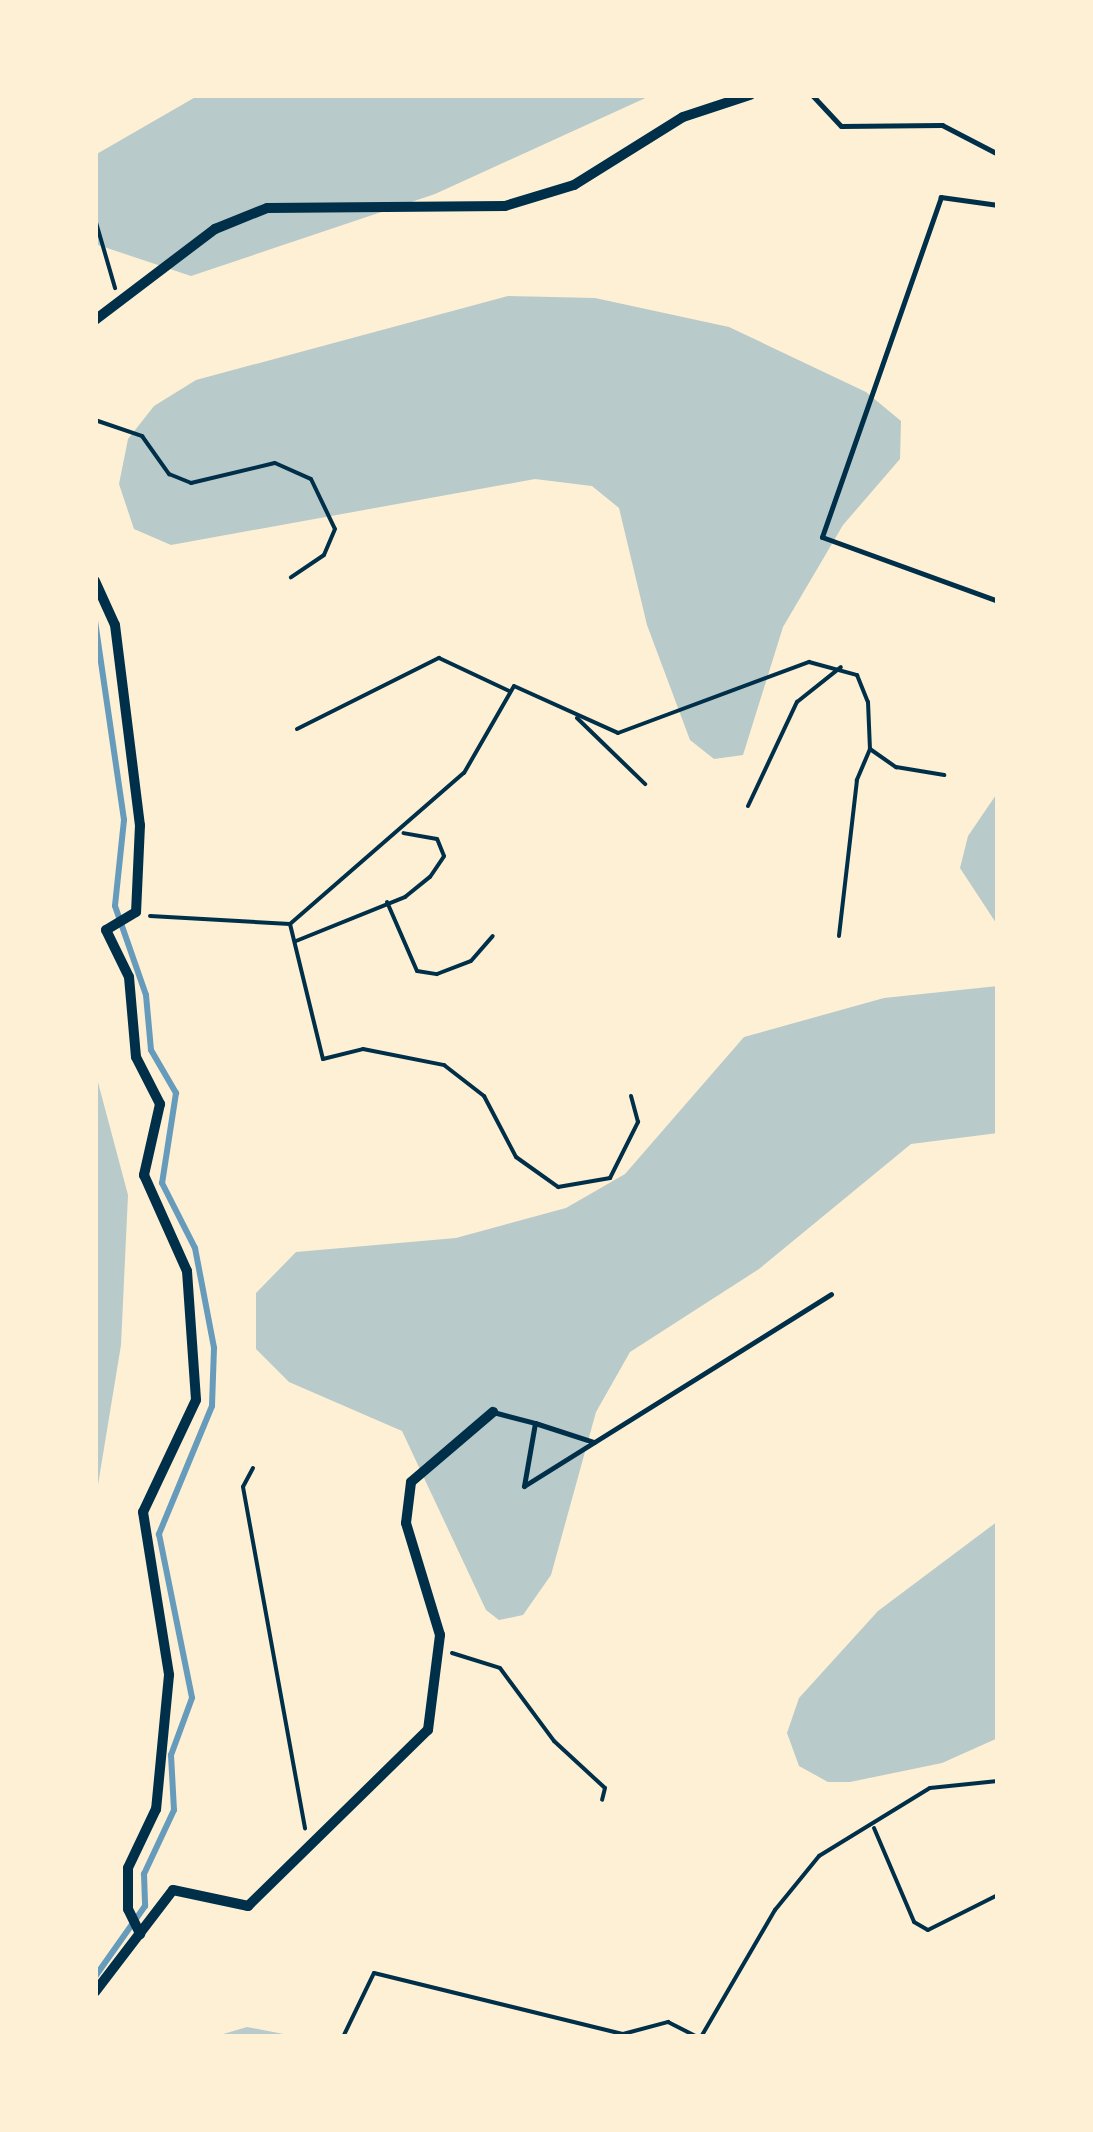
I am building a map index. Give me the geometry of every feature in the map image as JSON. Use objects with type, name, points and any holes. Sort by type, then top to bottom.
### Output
[{"type":"street","points":[[95,320],[215,229],[266,208],[505,206],[574,186],[683,117],[750,95]]},
{"type":"street","points":[[95,581],[115,625],[140,825],[136,912],[106,930],[134,997],[136,1057],[160,1104],[144,1175],[186,1271],[196,1400],[142,1512],[170,1674],[156,1809],[128,1868],[128,1910],[140,1934]]},
{"type":"street","points":[[95,1992],[172,1890],[248,1906],[428,1730],[438,1654],[406,1522],[411,1482],[493,1412]]},
{"type":"lane","points":[[812,95],[841,126],[942,126],[998,154]]},
{"type":"lane","points":[[998,205],[941,198],[822,538],[998,601]]},
{"type":"lane","points":[[536,1423],[524,1486],[831,1294]]},
{"type":"lane","points":[[493,1412],[596,1442]]},
{"type":"path","points":[[95,219],[118,302]]},
{"type":"path","points":[[95,420],[142,436],[169,474],[191,483],[274,464],[311,479],[335,528],[324,555],[292,577]]},
{"type":"path","points":[[297,729],[438,658],[509,691]]},
{"type":"path","points":[[136,912],[204,924],[290,924],[404,833],[464,773],[509,691],[524,686],[574,715],[618,732],[781,668],[841,668],[857,675],[868,702],[870,749],[857,780],[839,936]]},
{"type":"path","points":[[748,806],[797,702],[841,668]]},
{"type":"path","points":[[574,715],[645,784]]},
{"type":"path","points":[[870,749],[896,767],[944,775]]},
{"type":"path","points":[[296,941],[387,902],[430,878],[444,856],[437,839],[404,833]]},
{"type":"path","points":[[387,902],[417,971],[438,974],[471,960],[493,936]]},
{"type":"path","points":[[290,924],[323,1059],[363,1049],[444,1066],[484,1096],[516,1157],[558,1187],[610,1178],[638,1122],[631,1096]]},
{"type":"path","points":[[253,1468],[243,1487],[300,1820],[314,1840]]},
{"type":"path","points":[[438,1654],[480,1656],[500,1668],[554,1741],[605,1788],[602,1800]]},
{"type":"path","points":[[343,2037],[374,1973],[624,2034],[668,2022],[699,2037],[775,1910],[819,1856],[874,1828],[930,1788],[998,1781]]},
{"type":"path","points":[[874,1828],[914,1922],[928,1930],[998,1895]]},
{"type":"shaded area","points":[[199,95],[652,95],[435,194],[191,276],[95,244],[95,155]]},
{"type":"shaded area","points":[[508,296],[595,298],[729,327],[866,392],[901,421],[900,459],[843,525],[783,627],[743,755],[714,759],[690,740],[647,625],[619,508],[592,486],[535,479],[171,545],[134,529],[119,484],[128,439],[154,406],[196,380]]},
{"type":"shaded area","points":[[998,792],[998,926],[960,868],[968,836]]},
{"type":"shaded area","points":[[998,986],[998,1133],[911,1144],[759,1269],[630,1352],[596,1412],[551,1575],[523,1615],[499,1620],[486,1610],[402,1431],[289,1382],[256,1349],[256,1293],[296,1252],[456,1238],[566,1208],[625,1174],[744,1037],[884,998]]},
{"type":"shaded area","points":[[95,1071],[128,1195],[121,1345],[95,1503]]},
{"type":"shaded area","points":[[998,1521],[998,1738],[942,1763],[850,1782],[828,1782],[799,1766],[787,1733],[799,1698],[878,1611]]},
{"type":"shaded area","points":[[247,2027],[299,2037],[213,2037]]},
{"type":"waterway","points":[[95,621],[124,820],[115,906],[146,995],[151,1050],[176,1093],[162,1183],[195,1248],[214,1348],[212,1406],[159,1534],[192,1698],[171,1755],[174,1810],[144,1874],[145,1906],[95,1977]]}]
